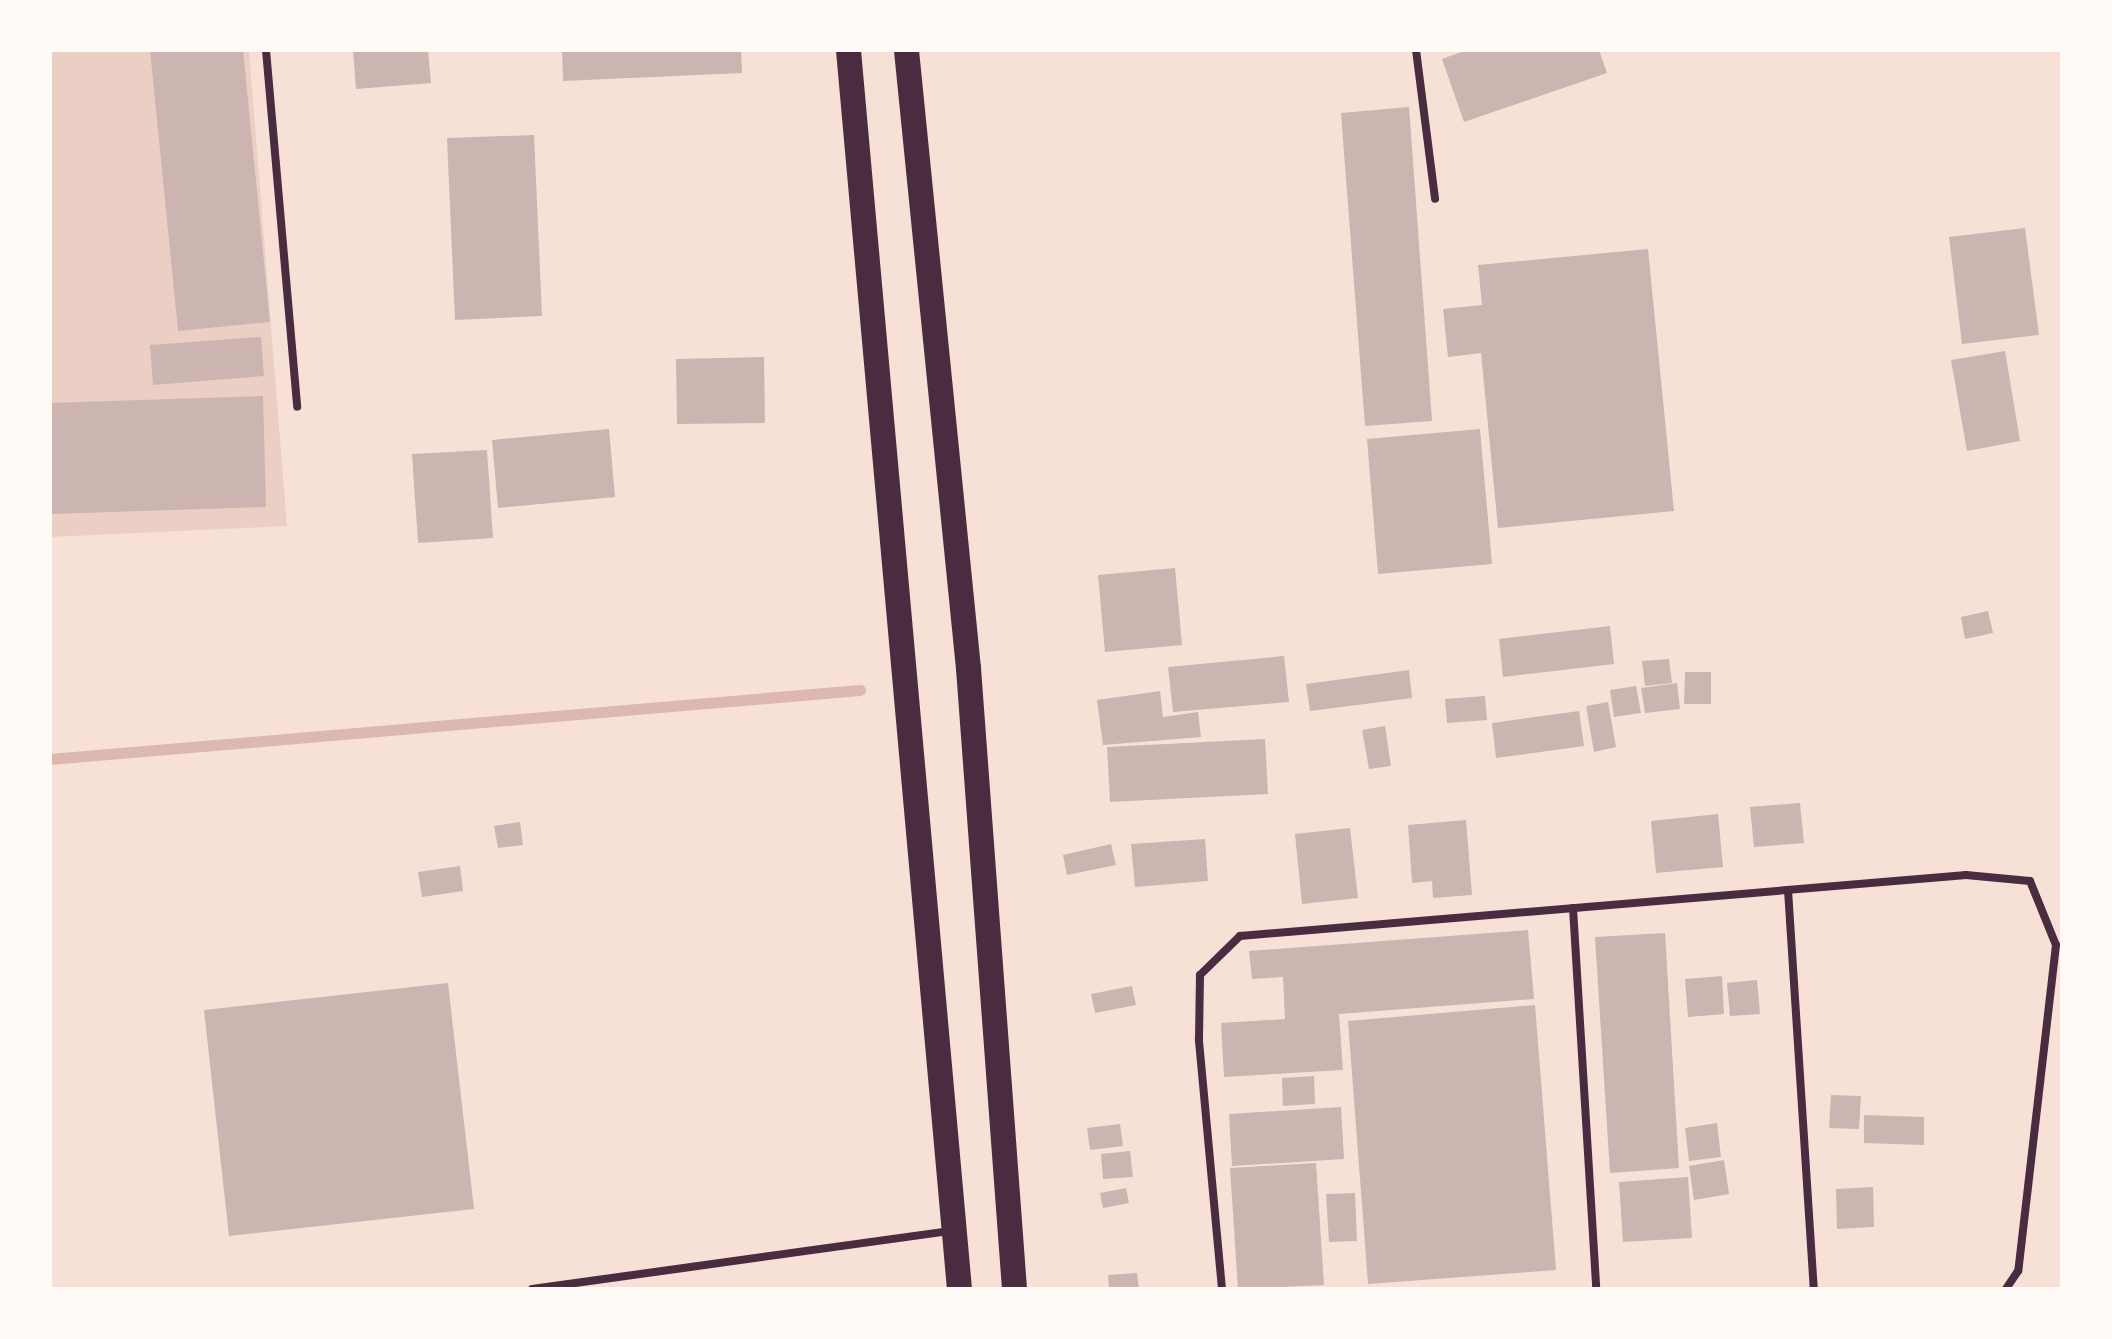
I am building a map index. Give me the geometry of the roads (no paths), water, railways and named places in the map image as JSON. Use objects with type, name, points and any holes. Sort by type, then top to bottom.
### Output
[{"type":"main road","points":[[848,50],[959,1289]]},
{"type":"main road","points":[[906,50],[968,668],[1014,1289]]},
{"type":"lane","points":[[266,50],[297,406]]},
{"type":"lane","points":[[1416,50],[1435,199]]},
{"type":"lane","points":[[1222,1289],[1199,1040],[1200,975],[1240,936],[1966,875],[2030,882],[2056,945],[2018,1271],[2006,1289]]},
{"type":"lane","points":[[1788,890],[1814,1289]]},
{"type":"lane","points":[[1573,908],[1596,1289]]},
{"type":"lane","points":[[532,1289],[954,1230]]},
{"type":"waterway","points":[[50,759],[860,690]]}]
